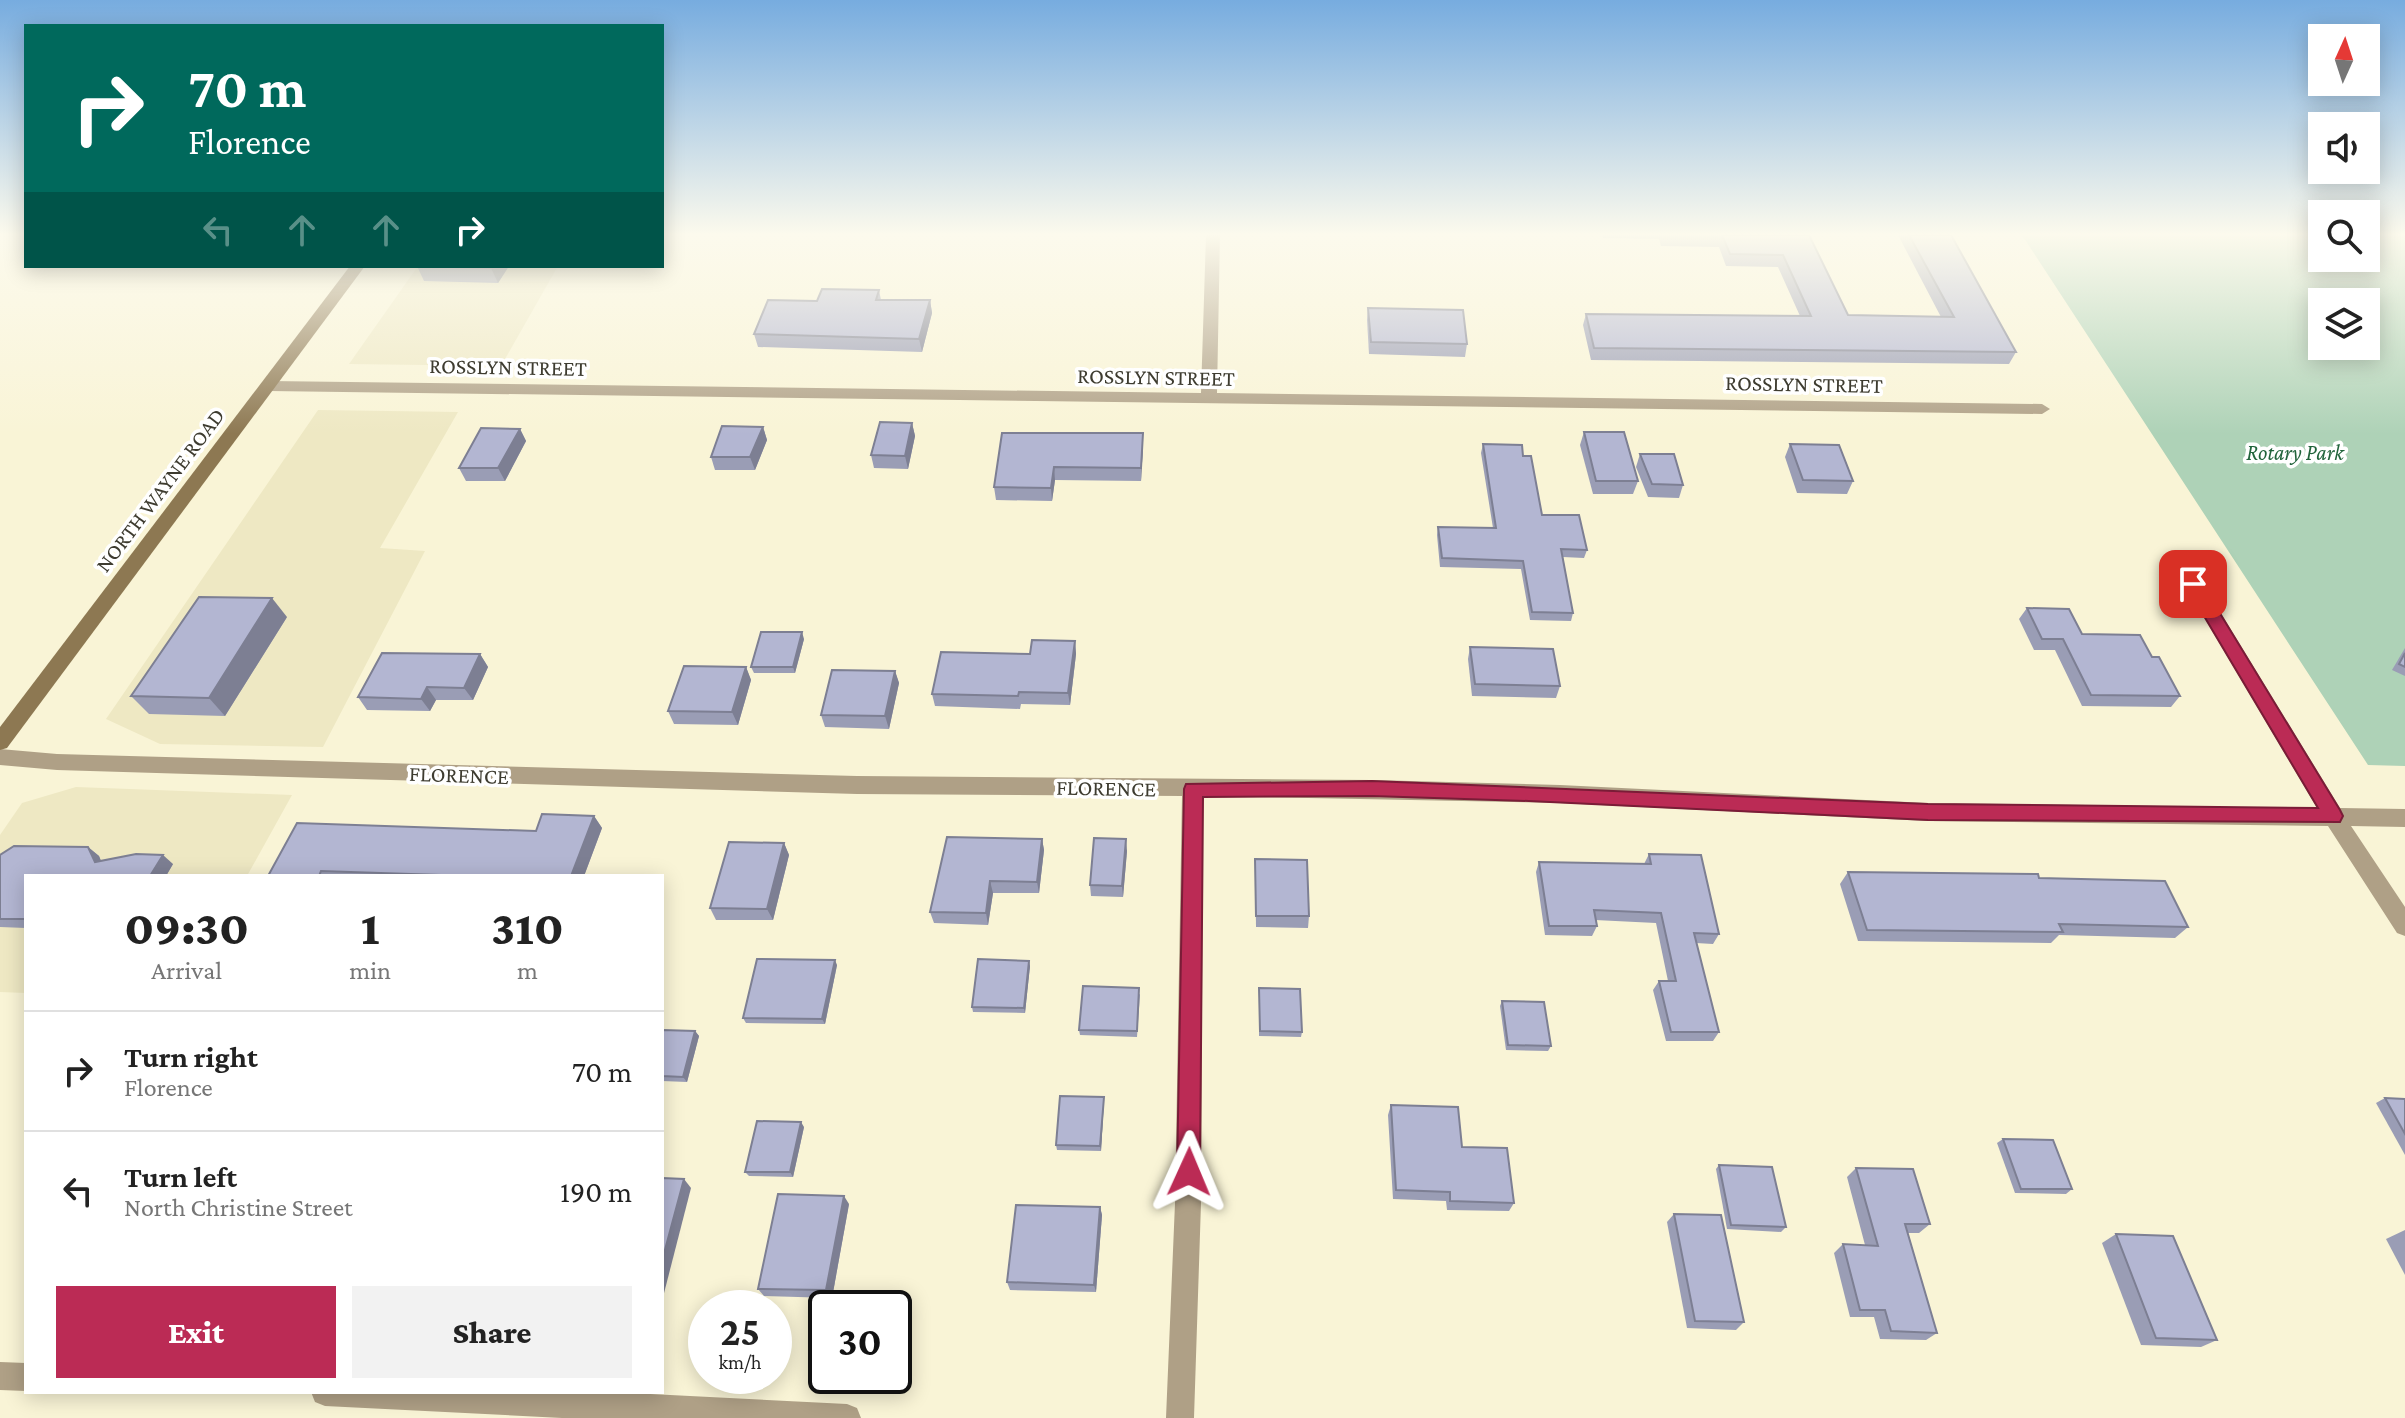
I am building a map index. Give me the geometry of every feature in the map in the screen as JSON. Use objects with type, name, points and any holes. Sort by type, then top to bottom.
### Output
[{"type":"main road","name":"NORTH WAYNE ROAD","points":[[0,742],[332,301]]},
{"type":"street","points":[[1209,399],[1211,301]]},
{"type":"street","name":"ROSSLYN STREET","points":[[269,386],[2042,409]]},
{"type":"street","points":[[2178,558],[2333,816],[2405,926]]},
{"type":"street","name":"FLORENCE","points":[[0,757],[87,764],[609,780],[1372,789],[1545,793],[1928,812],[2405,818]]},
{"type":"street","points":[[1180,1418],[1188,1203],[1193,789]]},
{"type":"street","points":[[0,1376],[24,1377]]},
{"type":"street","points":[[365,1394],[847,1418]]},
{"type":"shaded area","points":[[393,301],[538,301],[501,366],[349,364]]},
{"type":"shaded area","points":[[318,410],[458,412],[380,548],[425,551],[323,747],[160,744],[106,719]]},
{"type":"shaded area","points":[[76,787],[292,795],[248,874],[24,874],[24,993],[0,992],[0,835],[22,803]]},
{"type":"green space","name":"Rotary Park","points":[[2065,301],[2308,301],[2308,360],[2380,360],[2380,301],[2405,301],[2405,766],[2368,765]]},
{"type":"building","points":[[768,301],[930,301],[919,339],[754,334]]},
{"type":"building","points":[[1804,301],[1841,301],[1848,315],[1954,317],[1945,301],[1988,301],[2016,352],[1594,348],[1586,314],[1811,316]]},
{"type":"building","points":[[1368,308],[1463,310],[1467,344],[1371,342]]},
{"type":"building","points":[[880,422],[912,423],[905,456],[871,455]]},
{"type":"building","points":[[722,426],[763,427],[750,457],[711,457]]},
{"type":"building","points":[[481,428],[520,429],[498,468],[459,468]]},
{"type":"building","points":[[1584,432],[1624,432],[1638,481],[1596,481]]},
{"type":"building","points":[[1002,433],[1143,433],[1141,468],[1054,467],[1051,488],[994,487]]},
{"type":"building","points":[[1483,444],[1522,445],[1523,456],[1531,456],[1542,515],[1579,515],[1587,550],[1561,549],[1573,613],[1532,612],[1523,561],[1442,558],[1438,527],[1496,528]]},
{"type":"building","points":[[1790,444],[1839,445],[1853,481],[1803,480]]},
{"type":"building","points":[[1640,454],[1674,454],[1683,485],[1652,484]]},
{"type":"building","points":[[199,597],[272,598],[209,698],[131,696]]},
{"type":"building","points":[[2027,608],[2069,609],[2082,634],[2140,635],[2152,657],[2159,657],[2180,696],[2091,695],[2063,639],[2042,639]]},
{"type":"building","points":[[761,632],[802,632],[793,667],[751,667]]},
{"type":"building","points":[[1032,640],[1075,641],[1068,693],[1019,692],[1018,696],[932,694],[941,652],[1030,654]]},
{"type":"building","points":[[1470,647],[1553,649],[1560,686],[1475,684]]},
{"type":"building","points":[[382,653],[480,654],[464,688],[427,687],[421,699],[358,697]]},
{"type":"building","points":[[2405,653],[2405,667],[2399,664]]},
{"type":"building","points":[[684,666],[746,667],[732,712],[668,711]]},
{"type":"building","points":[[832,670],[895,671],[885,716],[821,715]]},
{"type":"building","points":[[542,814],[594,816],[572,874],[321,871],[320,874],[269,874],[297,823],[536,831]]},
{"type":"building","points":[[947,837],[1042,839],[1037,882],[990,881],[986,913],[930,912]]},
{"type":"building","points":[[1094,838],[1126,839],[1122,886],[1090,885]]},
{"type":"building","points":[[729,842],[784,843],[767,909],[710,908]]},
{"type":"building","points":[[14,846],[88,847],[95,862],[136,854],[163,855],[151,874],[24,874],[24,919],[0,919],[0,855]]},
{"type":"building","points":[[1649,854],[1701,855],[1719,934],[1694,933],[1719,1032],[1671,1032],[1659,981],[1676,981],[1661,913],[1594,910],[1597,926],[1549,926],[1539,862],[1651,864]]},
{"type":"building","points":[[1255,859],[1307,860],[1309,916],[1256,916]]},
{"type":"building","points":[[1848,872],[2038,874],[2039,878],[2165,881],[2188,927],[2059,924],[2063,932],[1867,930]]},
{"type":"building","points":[[757,959],[835,960],[822,1019],[743,1018]]},
{"type":"building","points":[[978,959],[1029,961],[1024,1008],[972,1007]]},
{"type":"building","points":[[1083,986],[1139,988],[1137,1031],[1079,1030]]},
{"type":"building","points":[[1259,988],[1300,989],[1302,1032],[1260,1031]]},
{"type":"building","points":[[1502,1001],[1544,1002],[1551,1046],[1508,1045]]},
{"type":"building","points":[[664,1030],[695,1031],[683,1077],[664,1076]]},
{"type":"building","points":[[1060,1096],[1104,1097],[1100,1146],[1056,1145]]},
{"type":"building","points":[[2385,1098],[2405,1099],[2405,1134]]},
{"type":"building","points":[[1391,1105],[1458,1107],[1462,1147],[1507,1148],[1514,1203],[1450,1201],[1450,1192],[1396,1190]]},
{"type":"building","points":[[757,1121],[801,1122],[790,1172],[745,1172]]},
{"type":"building","points":[[2003,1139],[2053,1140],[2072,1189],[2021,1189]]},
{"type":"building","points":[[1719,1165],[1772,1167],[1786,1227],[1731,1225]]},
{"type":"building","points":[[1856,1168],[1913,1169],[1930,1224],[1905,1224],[1937,1333],[1891,1331],[1885,1310],[1860,1310],[1843,1244],[1878,1246]]},
{"type":"building","points":[[664,1178],[684,1179],[664,1254]]},
{"type":"building","points":[[778,1194],[844,1196],[826,1290],[758,1289]]},
{"type":"building","points":[[1016,1205],[1100,1207],[1094,1285],[1007,1282]]},
{"type":"building","points":[[1674,1214],[1721,1215],[1744,1322],[1695,1321]]},
{"type":"building","points":[[2116,1234],[2173,1236],[2217,1340],[2156,1338]]},
{"type":"route","points":[[1189,1172],[1193,789],[1529,793],[1928,812],[2333,816],[2193,584]]}]
